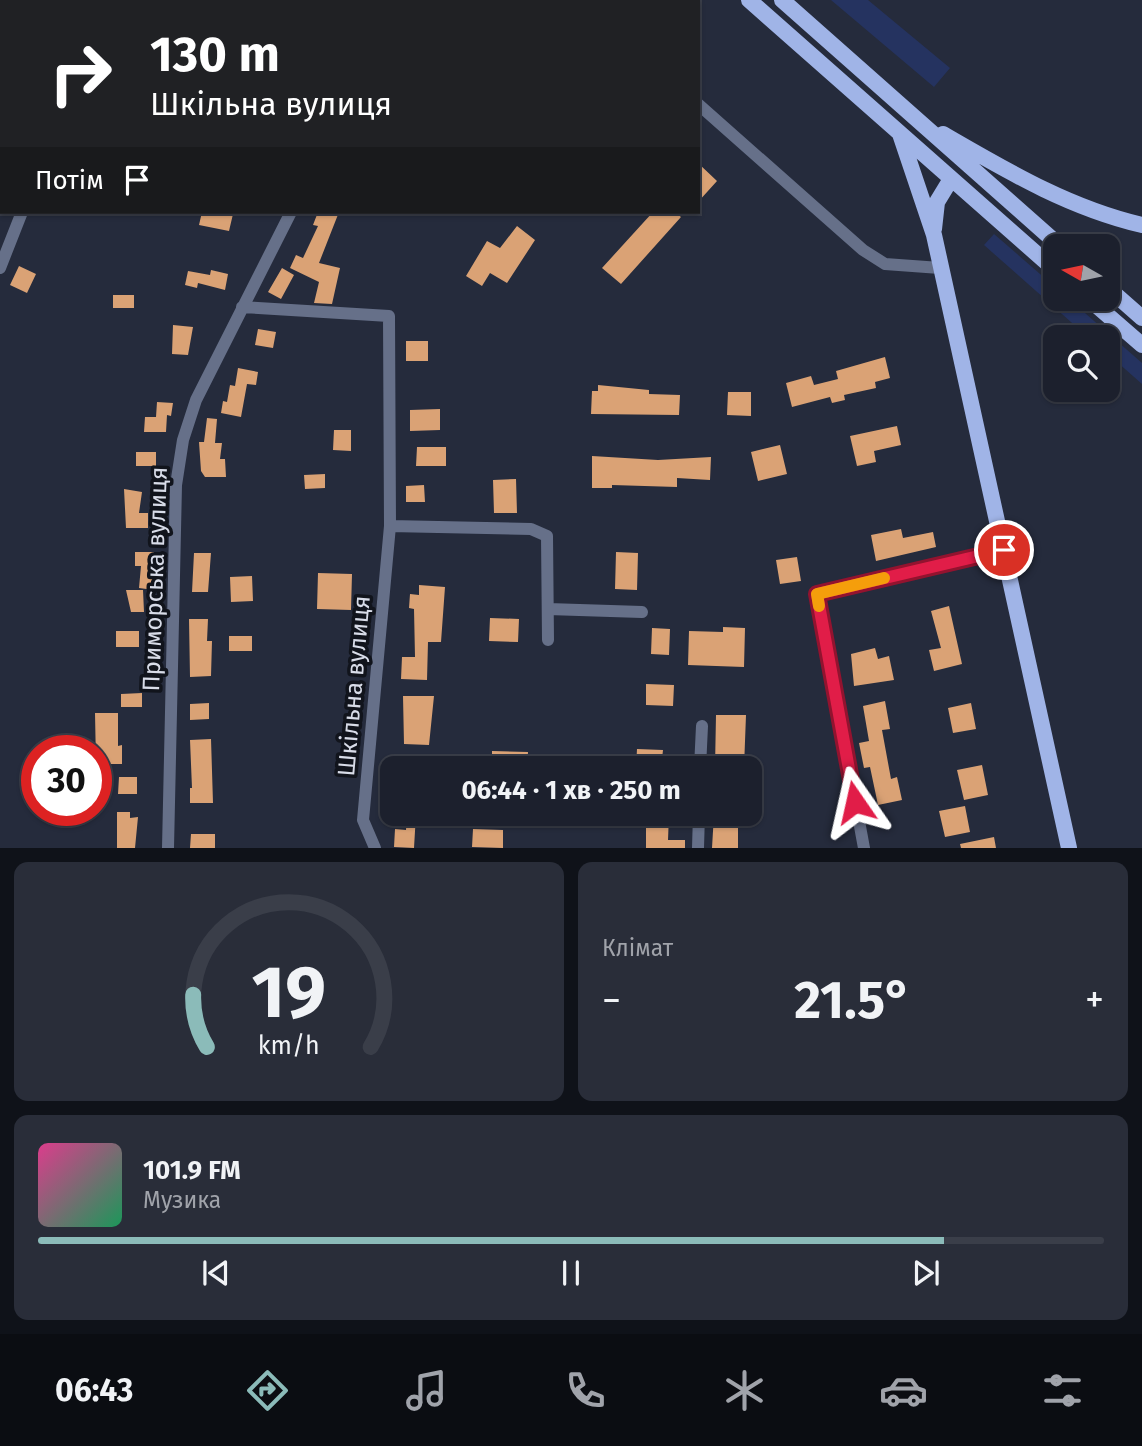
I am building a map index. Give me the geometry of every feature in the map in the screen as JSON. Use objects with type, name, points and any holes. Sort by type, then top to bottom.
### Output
[{"type":"main road","points":[[749,0],[1043,260]]},
{"type":"main road","points":[[782,0],[1046,234]]},
{"type":"main road","points":[[913,117],[1039,188],[1088,211],[1142,226]]},
{"type":"main road","points":[[900,134],[934,235],[1069,848]]},
{"type":"main road","points":[[934,235],[937,202],[951,179]]},
{"type":"main road","points":[[1120,299],[1142,318]]},
{"type":"main road","points":[[1104,312],[1142,345]]},
{"type":"street","points":[[700,106],[863,250],[885,264],[940,268]]},
{"type":"street","points":[[0,268],[21,214]]},
{"type":"street","name":"Приморська вулиця","points":[[168,848],[176,485],[188,420],[290,214]]},
{"type":"street","name":"Шкільна вулиця","points":[[242,307],[389,316],[390,526],[363,820],[375,848]]},
{"type":"street","points":[[390,526],[531,529],[547,536],[548,640]]},
{"type":"street","points":[[864,848],[817,594],[1004,550]]},
{"type":"street","points":[[548,609],[642,612]]},
{"type":"street","points":[[701,756],[702,726]]},
{"type":"street","points":[[698,848],[699,826]]},
{"type":"shaded area","points":[[831,0],[868,0],[950,68],[934,87]]},
{"type":"shaded area","points":[[994,234],[1043,277],[1043,297],[984,245]]},
{"type":"shaded area","points":[[1060,312],[1084,312],[1099,325],[1074,325]]},
{"type":"shaded area","points":[[1120,344],[1142,363],[1142,384],[1120,365]]},
{"type":"building","points":[[700,165],[717,181],[700,200]]},
{"type":"building","points":[[202,214],[233,214],[229,231],[199,225]]},
{"type":"building","points":[[317,214],[338,214],[319,263],[340,268],[332,304],[314,303],[319,282],[290,268],[296,255],[303,258],[318,226],[313,225]]},
{"type":"building","points":[[651,214],[677,214],[681,217],[621,284],[602,268]]},
{"type":"building","points":[[517,226],[535,240],[507,283],[490,273],[482,286],[466,276],[487,241],[500,248]]},
{"type":"building","points":[[19,266],[36,274],[27,293],[10,285]]},
{"type":"building","points":[[282,268],[294,275],[281,299],[268,292]]},
{"type":"building","points":[[211,270],[228,274],[225,290],[198,283],[197,288],[185,285],[188,271],[210,275]]},
{"type":"building","points":[[113,295],[134,295],[134,308],[113,308]]},
{"type":"building","points":[[173,325],[193,327],[188,355],[172,354]]},
{"type":"building","points":[[258,329],[276,332],[273,348],[255,345]]},
{"type":"building","points":[[406,341],[428,341],[428,361],[406,361]]},
{"type":"building","points":[[885,357],[890,378],[875,382],[876,388],[844,395],[845,400],[832,403],[830,397],[792,407],[786,383],[811,376],[814,385],[838,379],[836,371]]},
{"type":"building","points":[[238,368],[258,372],[256,385],[247,384],[241,417],[221,413],[223,401],[227,402],[230,385],[235,386]]},
{"type":"building","points":[[598,385],[649,390],[649,394],[680,395],[679,415],[591,414],[592,391],[598,391]]},
{"type":"building","points":[[728,392],[751,392],[751,416],[727,415]]},
{"type":"building","points":[[157,402],[173,403],[171,416],[167,415],[166,432],[144,432],[145,417],[156,417]]},
{"type":"building","points":[[440,409],[440,430],[410,431],[410,410]]},
{"type":"building","points":[[207,418],[217,419],[215,443],[222,443],[220,459],[225,459],[226,477],[205,477],[201,471],[199,442],[204,442]]},
{"type":"building","points":[[897,426],[901,445],[874,451],[876,462],[857,466],[850,436]]},
{"type":"building","points":[[334,430],[351,430],[351,451],[333,450]]},
{"type":"building","points":[[780,445],[787,474],[758,481],[751,452]]},
{"type":"building","points":[[417,447],[446,447],[446,466],[416,466]]},
{"type":"building","points":[[136,452],[156,452],[156,466],[136,466]]},
{"type":"building","points":[[592,456],[658,460],[711,457],[710,480],[677,478],[677,487],[612,485],[612,488],[592,488]]},
{"type":"building","points":[[325,474],[325,488],[305,489],[304,475]]},
{"type":"building","points":[[516,479],[517,513],[494,513],[493,480]]},
{"type":"building","points":[[424,485],[425,502],[406,502],[406,486]]},
{"type":"building","points":[[124,489],[142,492],[139,513],[148,513],[148,528],[126,528]]},
{"type":"building","points":[[901,529],[903,538],[933,532],[936,547],[876,561],[871,535]]},
{"type":"building","points":[[135,552],[154,552],[154,590],[139,588],[141,566],[135,566]]},
{"type":"building","points":[[616,552],[638,553],[637,590],[615,589]]},
{"type":"building","points":[[194,553],[211,553],[208,592],[192,592]]},
{"type":"building","points":[[797,557],[801,581],[780,584],[776,560]]},
{"type":"building","points":[[318,573],[352,574],[351,610],[317,609]]},
{"type":"building","points":[[252,576],[253,601],[231,602],[230,577]]},
{"type":"building","points":[[419,585],[445,587],[441,642],[428,642],[427,680],[401,679],[402,657],[415,657],[414,609],[409,608],[410,594],[419,595]]},
{"type":"building","points":[[126,590],[143,590],[144,612],[131,612]]},
{"type":"building","points":[[949,606],[962,664],[934,671],[929,650],[941,648],[931,611]]},
{"type":"building","points":[[490,618],[519,619],[518,642],[489,641]]},
{"type":"building","points":[[189,619],[208,619],[207,641],[212,641],[211,676],[190,677]]},
{"type":"building","points":[[723,627],[745,628],[744,667],[688,665],[689,631],[723,632]]},
{"type":"building","points":[[652,628],[670,629],[669,655],[651,654]]},
{"type":"building","points":[[116,631],[139,631],[139,647],[116,647]]},
{"type":"building","points":[[229,636],[252,636],[252,651],[229,651]]},
{"type":"building","points":[[875,648],[878,659],[889,656],[894,680],[854,686],[851,654]]},
{"type":"building","points":[[646,684],[674,685],[673,706],[646,705]]},
{"type":"building","points":[[142,693],[142,707],[121,707],[121,694]]},
{"type":"building","points":[[403,696],[434,696],[429,745],[404,744]]},
{"type":"building","points":[[885,701],[890,729],[882,730],[891,779],[897,777],[902,800],[878,805],[870,767],[864,768],[859,743],[869,741],[863,706]]},
{"type":"building","points":[[209,703],[209,719],[190,720],[190,704]]},
{"type":"building","points":[[971,703],[976,729],[953,733],[948,708]]},
{"type":"building","points":[[95,713],[118,713],[118,746],[122,745],[122,764],[112,764],[112,735],[95,735]]},
{"type":"building","points":[[716,715],[746,715],[744,756],[715,756]]},
{"type":"building","points":[[211,739],[213,803],[190,803],[190,740]]},
{"type":"building","points":[[637,749],[663,750],[662,756],[637,756]]},
{"type":"building","points":[[492,751],[528,752],[528,756],[492,756]]},
{"type":"building","points":[[982,765],[988,795],[964,800],[957,770]]},
{"type":"building","points":[[119,777],[137,777],[137,794],[118,794]]},
{"type":"building","points":[[965,806],[970,832],[945,837],[939,811]]},
{"type":"building","points":[[117,812],[130,812],[130,818],[138,817],[135,848],[117,848]]},
{"type":"building","points":[[406,826],[415,826],[414,848],[394,847],[395,829],[406,830]]},
{"type":"building","points":[[646,826],[669,826],[668,840],[685,840],[685,848],[646,848]]},
{"type":"building","points":[[713,826],[738,826],[738,848],[712,848]]},
{"type":"building","points":[[473,829],[503,830],[503,848],[472,847]]},
{"type":"building","points":[[191,834],[215,834],[215,848],[190,848]]},
{"type":"building","points":[[994,837],[996,848],[961,848],[960,844]]},
{"type":"slow traffic","points":[[819,606],[817,594],[884,578]]},
{"type":"route","points":[[855,802],[817,594],[1004,550]]}]
